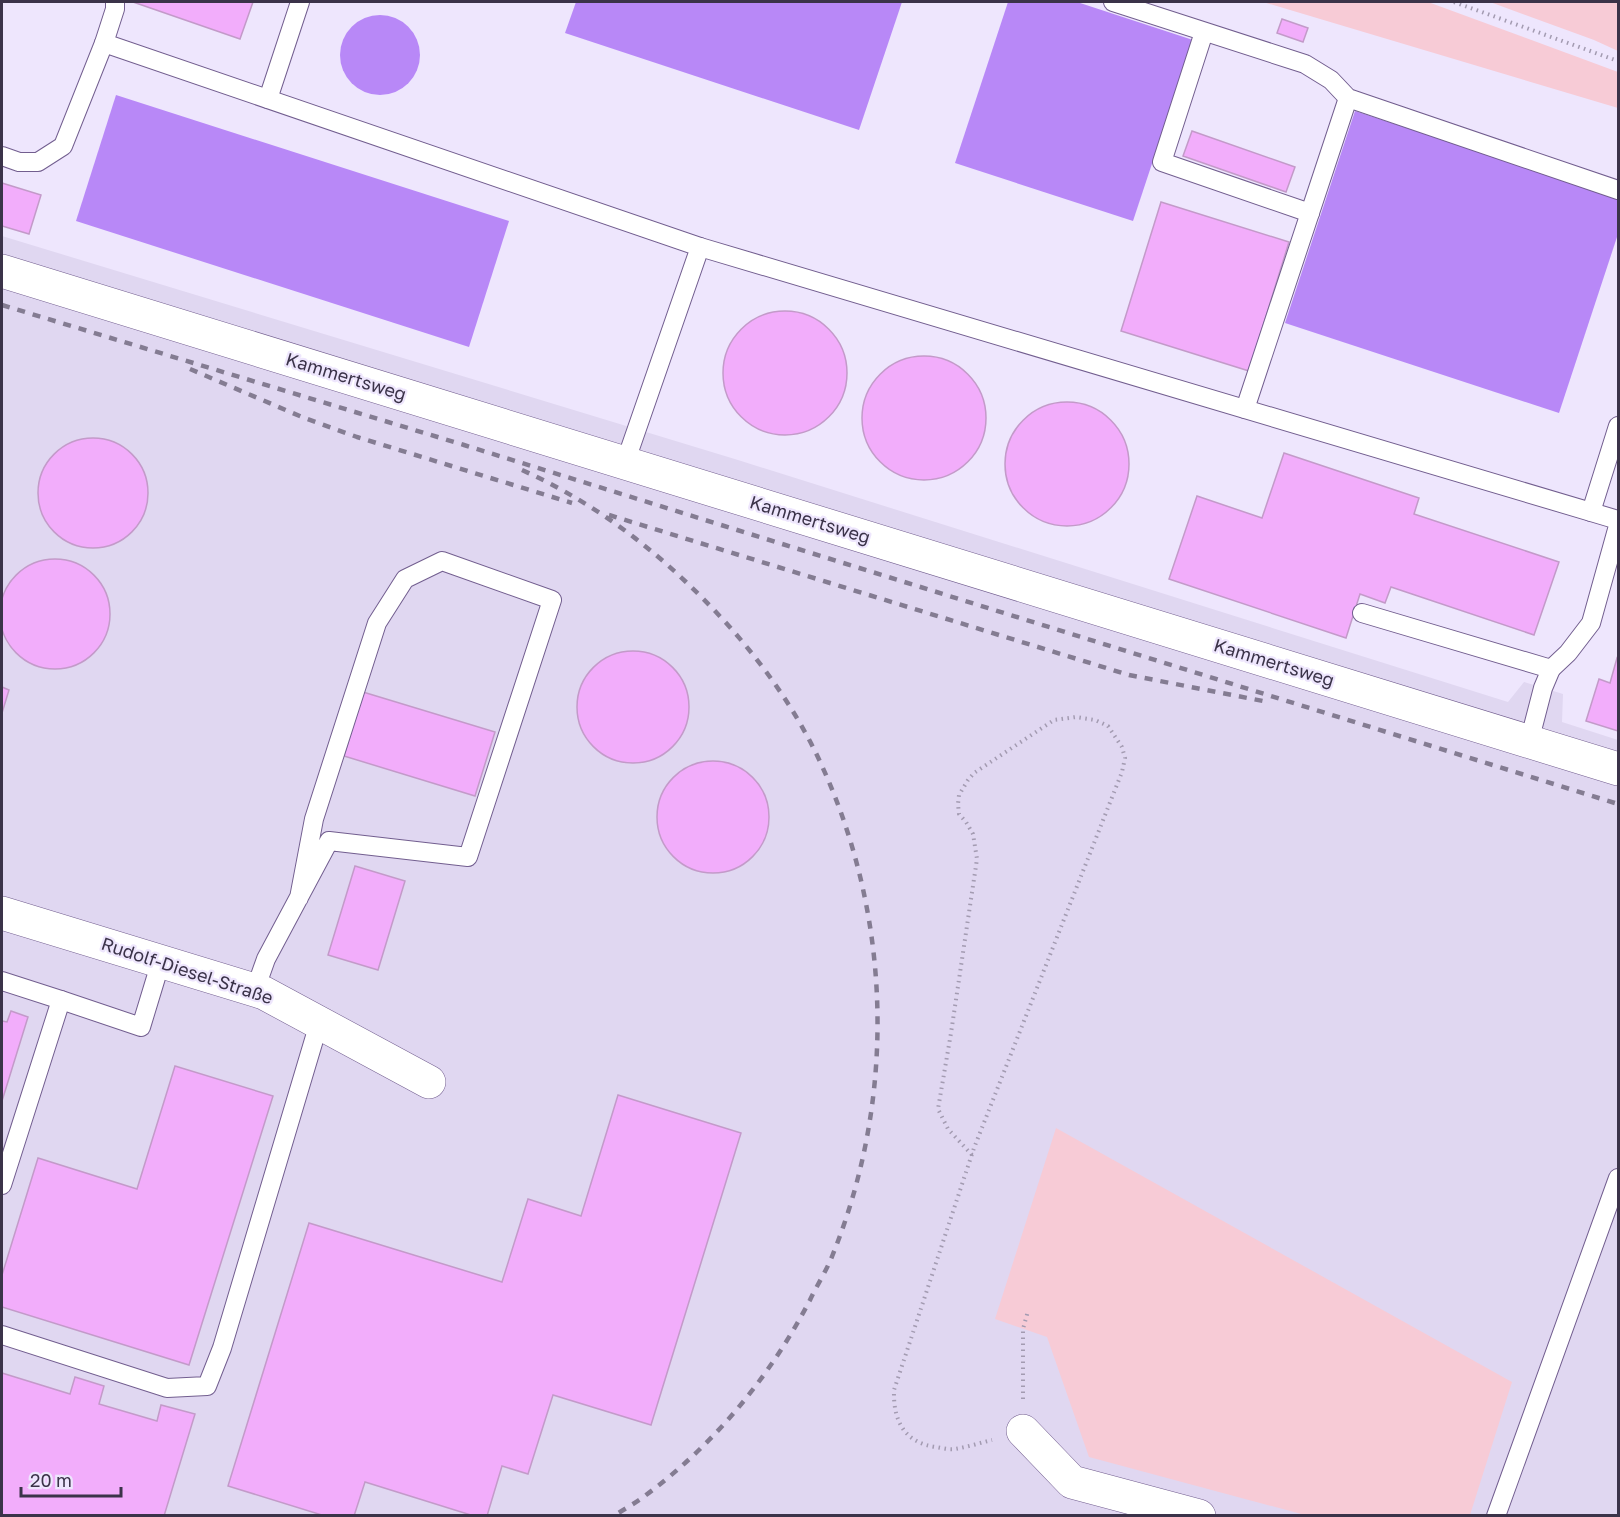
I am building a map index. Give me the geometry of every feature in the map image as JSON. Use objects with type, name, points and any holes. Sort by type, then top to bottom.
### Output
[{"type":"street","name":"Kammertsweg","points":[[2,271],[1618,769]]},
{"type":"street","name":"Rudolf-Diesel-Straße","points":[[2,912],[264,993],[429,1082]]},
{"type":"street","points":[[1023,1431],[1072,1482],[1199,1515]]},
{"type":"lane","points":[[2,156],[19,162],[38,162],[63,146],[104,44],[115,2]]},
{"type":"lane","points":[[268,99],[300,2]]},
{"type":"lane","points":[[1113,2],[1305,64],[1331,80],[1348,98],[1618,190]]},
{"type":"lane","points":[[1204,32],[1162,162],[1310,213]]},
{"type":"lane","points":[[104,44],[700,247],[1618,520]]},
{"type":"lane","points":[[1245,409],[1348,98]]},
{"type":"lane","points":[[625,463],[700,247]]},
{"type":"lane","points":[[1591,512],[1618,426]]},
{"type":"lane","points":[[1529,742],[1543,688],[1551,669],[1568,653],[1591,623],[1618,526]]},
{"type":"lane","points":[[255,990],[266,959],[329,842],[468,857],[552,600],[442,561],[405,579],[377,623],[314,819],[298,898]]},
{"type":"lane","points":[[1362,613],[1551,669]]},
{"type":"lane","points":[[2,981],[141,1027],[161,961]]},
{"type":"lane","points":[[2,1185],[61,1000]]},
{"type":"lane","points":[[2,1335],[167,1388],[207,1386],[222,1348],[320,1023]]},
{"type":"lane","points":[[1496,1515],[1618,1178]]},
{"type":"path","points":[[1454,2],[1618,62]]},
{"type":"path","points":[[972,1155],[948,1129],[938,1109],[977,859],[973,834],[959,814],[959,795],[974,773],[1054,720],[1076,717],[1095,720],[1108,726],[1122,747],[1125,758],[1122,772],[972,1155],[894,1390],[893,1406],[899,1423],[914,1441],[953,1450],[1023,1431],[1023,1329],[1028,1311]]},
{"type":"shaded area","points":[[576,2],[902,2],[859,130],[565,33]]},
{"type":"shaded area","points":[[1008,2],[1077,2],[1193,40],[1133,221],[955,163]]},
{"type":"shaded area","points":[[1263,2],[1428,2],[1618,72],[1618,108]]},
{"type":"shaded area","points":[[1490,2],[1618,2],[1618,51],[1594,40]]},
{"type":"shaded area","points":[[372,15],[388,15],[409,26],[420,47],[420,63],[409,84],[388,95],[372,95],[358,89],[346,77],[340,63],[340,47],[346,33],[358,21]]},
{"type":"shaded area","points":[[116,95],[509,221],[469,347],[76,221]]},
{"type":"shaded area","points":[[1355,111],[1618,197],[1618,234],[1559,413],[1285,323]]},
{"type":"shaded area","points":[[2,236],[738,460],[1508,702],[1524,682],[1563,694],[1562,722],[1618,740],[1618,1515],[2,1515]]},
{"type":"shaded area","points":[[1056,1128],[1512,1382],[1470,1515],[1305,1515],[1089,1457],[1047,1337],[995,1319]]},
{"type":"building","points":[[133,2],[253,2],[240,39]]},
{"type":"building","points":[[1282,19],[1308,28],[1303,42],[1277,33]]},
{"type":"building","points":[[1192,131],[1295,167],[1286,192],[1183,156]]},
{"type":"building","points":[[2,183],[41,195],[29,234],[2,226]]},
{"type":"building","points":[[1161,202],[1289,242],[1249,371],[1121,331]]},
{"type":"building","points":[[785,311],[809,316],[829,329],[842,349],[847,373],[842,397],[829,417],[809,430],[785,435],[761,430],[741,417],[728,397],[723,373],[728,349],[741,329],[761,316]]},
{"type":"building","points":[[924,356],[948,361],[968,374],[981,394],[986,418],[981,442],[968,462],[948,475],[924,480],[900,475],[880,462],[867,442],[862,418],[867,394],[880,374],[900,361]]},
{"type":"building","points":[[1067,402],[1091,407],[1111,420],[1124,440],[1129,464],[1124,488],[1111,508],[1091,521],[1067,526],[1043,521],[1023,508],[1010,488],[1005,464],[1010,440],[1023,420],[1043,407]]},
{"type":"building","points":[[93,438],[114,442],[132,454],[144,472],[148,493],[144,514],[132,532],[114,544],[93,548],[72,544],[54,532],[42,514],[38,493],[42,472],[54,454],[72,442]]},
{"type":"building","points":[[1284,453],[1419,498],[1414,514],[1559,562],[1534,635],[1391,587],[1385,603],[1360,594],[1346,638],[1169,579],[1197,496],[1262,518]]},
{"type":"building","points":[[55,559],[76,563],[94,575],[106,593],[110,614],[106,635],[94,653],[76,665],[55,669],[34,665],[16,653],[4,635],[0,614],[4,593],[16,575],[34,563]]},
{"type":"building","points":[[633,651],[654,655],[673,667],[685,686],[689,707],[685,728],[673,747],[654,759],[633,763],[612,759],[593,747],[581,728],[577,707],[581,686],[593,667],[612,655]]},
{"type":"building","points":[[1617,658],[1618,731],[1586,721],[1599,679],[1610,683]]},
{"type":"building","points":[[2,687],[9,690],[2,713]]},
{"type":"building","points":[[363,692],[495,732],[475,796],[344,756]]},
{"type":"building","points":[[713,761],[734,765],[752,778],[765,796],[769,817],[765,838],[752,856],[734,869],[713,873],[692,869],[674,856],[661,838],[657,817],[661,796],[674,778],[692,765]]},
{"type":"building","points":[[355,866],[405,881],[378,970],[328,955]]},
{"type":"building","points":[[11,1011],[28,1017],[2,1101],[2,1021],[7,1022]]},
{"type":"building","points":[[175,1066],[273,1096],[189,1365],[2,1307],[2,1275],[38,1158],[137,1189]]},
{"type":"building","points":[[618,1095],[741,1133],[651,1425],[553,1395],[528,1474],[502,1466],[487,1516],[474,1516],[365,1482],[354,1516],[325,1516],[228,1486],[309,1223],[502,1282],[528,1199],[581,1216]]},
{"type":"building","points":[[2,1373],[70,1394],[75,1377],[104,1386],[99,1404],[157,1421],[161,1405],[195,1414],[164,1516],[2,1516]]},
{"type":"railway","points":[[2,305],[464,445],[1618,804]]},
{"type":"railway","points":[[190,369],[302,417],[357,437],[572,503]]},
{"type":"railway","points":[[522,470],[588,505],[629,533],[668,565],[726,623],[780,691],[810,740],[845,825],[862,885],[873,947],[877,1009],[876,1071],[868,1133],[853,1194],[831,1260],[778,1355],[718,1431],[671,1475],[614,1516]]},
{"type":"railway","points":[[609,515],[1129,675],[1263,701]]}]
